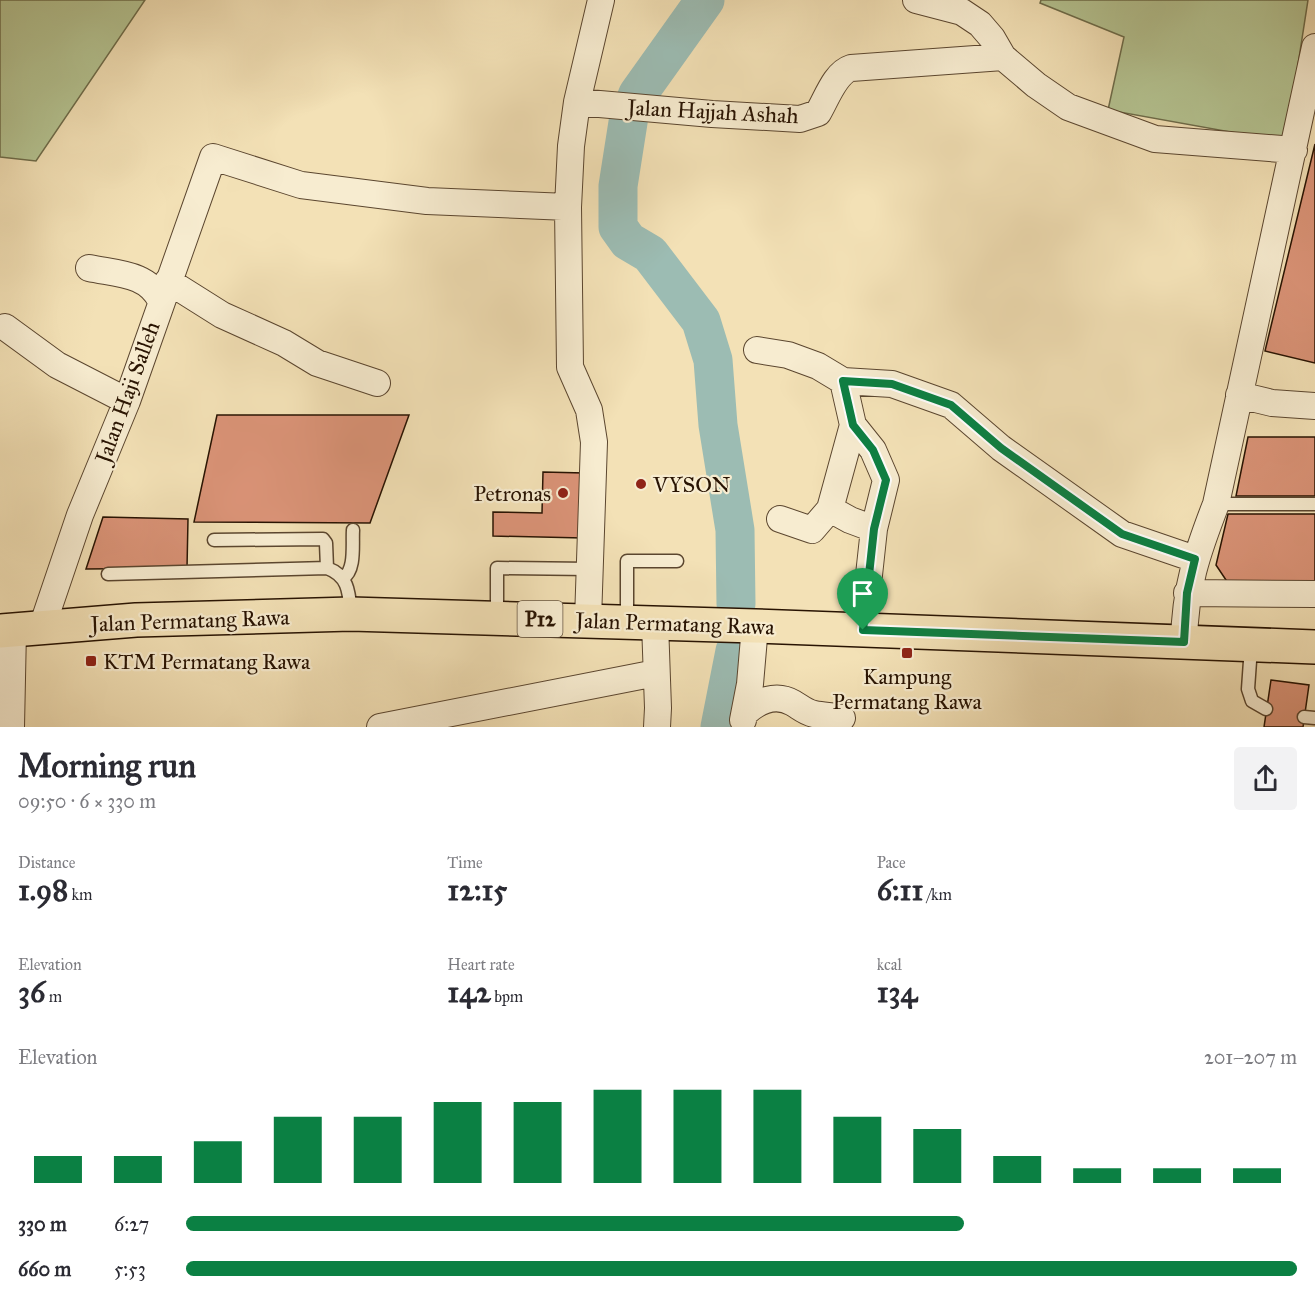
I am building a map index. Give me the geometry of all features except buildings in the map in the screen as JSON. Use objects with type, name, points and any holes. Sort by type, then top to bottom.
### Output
[{"type":"main road","name":"Jalan Permatang Rawa","points":[[19,629],[170,618],[351,614],[588,620],[1315,647]]},
{"type":"street","points":[[588,620],[594,442],[589,411],[570,367],[568,207],[571,146],[577,102],[601,0]]},
{"type":"street","points":[[916,0],[944,4],[980,24],[992,38],[1003,57],[1035,85],[1068,107],[1155,139],[1294,150]]},
{"type":"street","points":[[1184,642],[1187,593],[1195,559],[1216,504],[1315,47]]},
{"type":"street","name":"Jalan Hajjah Ashah","points":[[577,102],[712,114],[808,117],[818,113],[844,70],[1003,57]]},
{"type":"street","name":"Jalan Haji Salleh","points":[[11,727],[19,629],[80,515],[127,401],[213,157],[301,185],[427,201],[568,207]]},
{"type":"street","points":[[88,268],[145,280],[156,290],[165,291],[284,343],[317,363],[377,383]]},
{"type":"street","points":[[5,327],[57,365],[127,401]]},
{"type":"street","points":[[757,350],[788,355],[818,366],[843,381],[892,384],[951,405],[1001,448],[1122,534],[1195,559]]},
{"type":"street","points":[[843,381],[853,425],[873,450],[886,480],[874,529],[863,630]]},
{"type":"street","points":[[1239,395],[1272,404],[1315,406]]},
{"type":"street","points":[[780,519],[812,530],[830,509],[853,425]]},
{"type":"street","points":[[830,509],[874,529]]},
{"type":"street","points":[[1187,593],[1315,594]]},
{"type":"street","points":[[641,622],[656,673],[657,727]]},
{"type":"street","points":[[743,626],[750,684],[743,720]]},
{"type":"street","points":[[380,727],[656,673]]},
{"type":"street","points":[[743,720],[756,703],[769,698],[791,701],[801,710],[814,714],[842,718]]},
{"type":"lane","points":[[1216,504],[1315,504]]},
{"type":"lane","points":[[343,578],[350,567],[353,530]]},
{"type":"lane","points":[[214,540],[323,539],[326,543],[327,568]]},
{"type":"lane","points":[[641,622],[627,561],[677,561]]},
{"type":"lane","points":[[108,574],[327,568],[343,578],[348,588],[351,614]]},
{"type":"lane","points":[[497,618],[497,568],[590,569]]},
{"type":"lane","points":[[1251,645],[1248,689],[1252,701],[1266,709]]},
{"type":"green space","points":[[0,0],[145,0],[36,161],[0,157]]},
{"type":"green space","points":[[1041,0],[1308,0],[1286,142],[1108,110],[1124,37],[1040,3]]},
{"type":"waterway","points":[[705,0],[638,94],[629,116],[618,186],[618,227],[628,241],[650,254],[701,321],[713,360],[718,425],[735,530],[736,604]]},
{"type":"waterway","points":[[720,727],[735,651]]},
{"type":"place","name":"VYSON","points":[[641,484]]},
{"type":"place","name":"Petronas","points":[[563,493]]},
{"type":"place","name":"Kampung Permatang Rawa","points":[[907,653]]},
{"type":"place","name":"KTM Permatang Rawa","points":[[91,661]]},
{"type":"route","points":[[843,381],[892,384],[951,405],[1001,448],[1122,534],[1195,559],[1187,593],[1184,642],[863,630],[874,529],[886,480],[873,450],[853,425],[843,381]]}]
